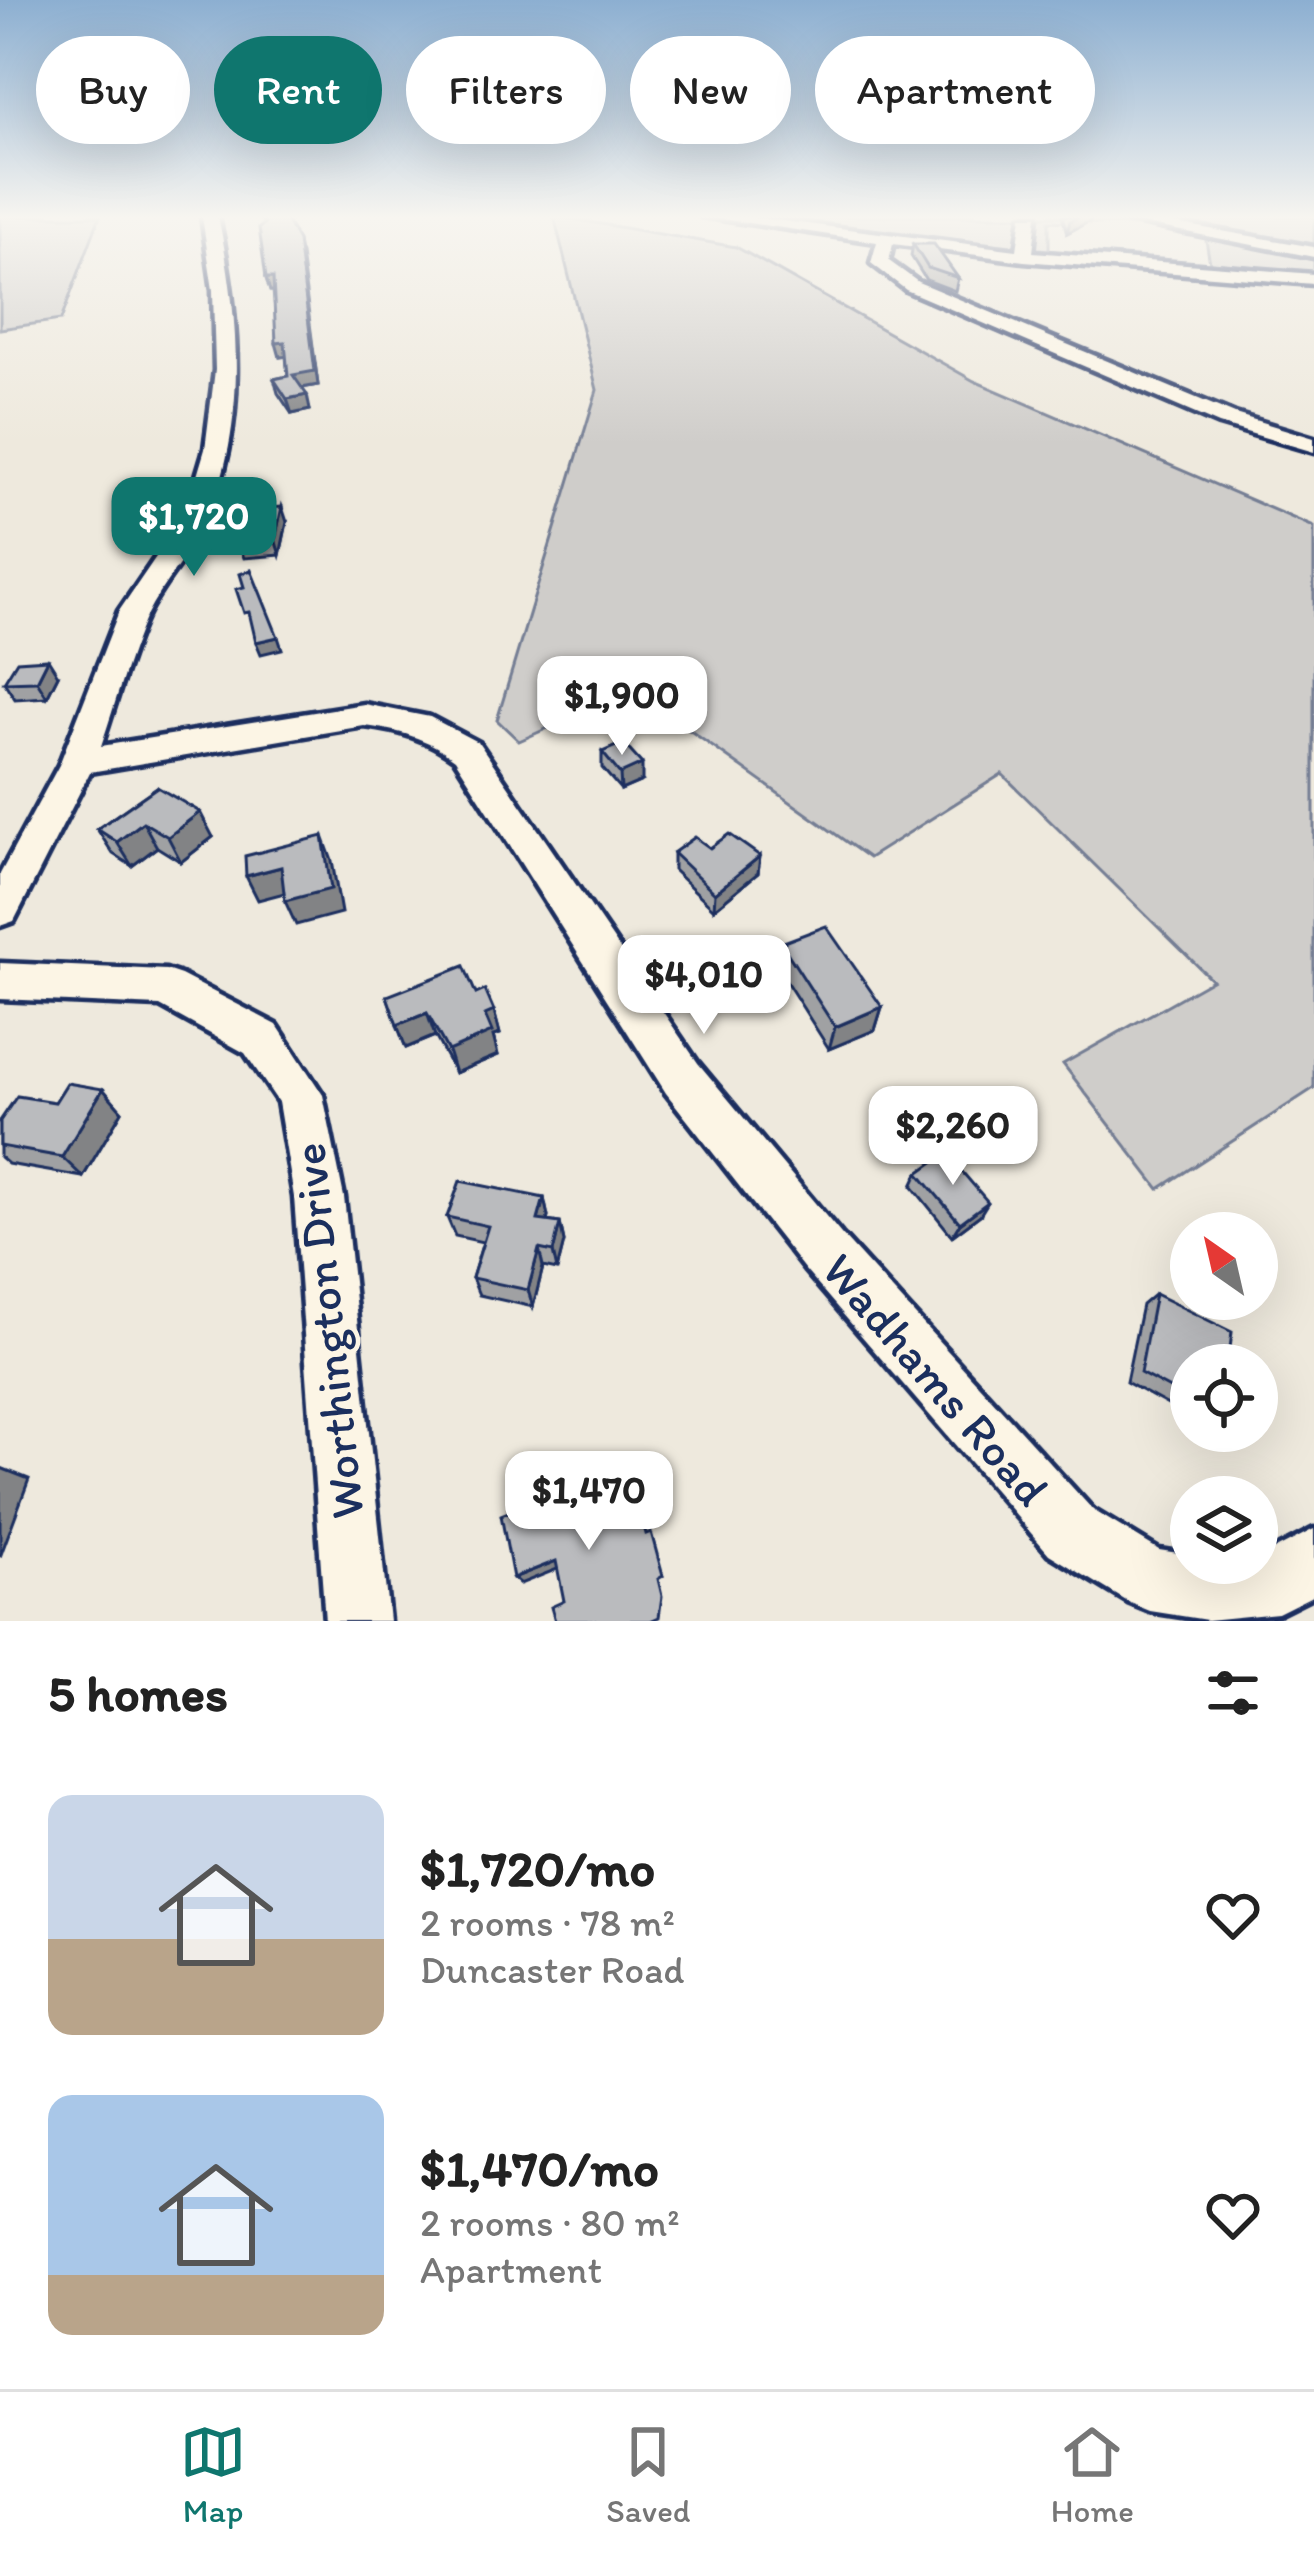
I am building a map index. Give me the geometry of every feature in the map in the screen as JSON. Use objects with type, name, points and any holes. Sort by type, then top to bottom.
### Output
[{"type":"street","points":[[0,910],[78,762],[135,608],[195,516],[218,450],[224,400],[222,292]]},
{"type":"street","points":[[925,292],[1227,418],[1314,445]]},
{"type":"street","name":"Wadhams Road","points":[[78,762],[351,716],[397,718],[454,740],[479,769],[682,1078],[823,1252],[1071,1532],[1150,1580],[1207,1588],[1277,1582],[1314,1560]]},
{"type":"street","name":"Worthington Drive","points":[[0,981],[166,988],[261,1039],[300,1095],[319,1197],[357,1621]]},
{"type":"shaded area","points":[[0,292],[72,292],[61,320],[0,329]]},
{"type":"shaded area","points":[[573,292],[815,292],[974,381],[1314,527],[1314,1088],[1159,1189],[1063,1064],[1212,980],[1002,774],[869,858],[633,690],[519,741],[497,720],[597,390]]},
{"type":"building","points":[[274,292],[305,292],[315,371],[293,375],[307,395],[287,399],[274,379],[288,376],[285,342],[276,343]]},
{"type":"building","points":[[282,507],[275,539],[238,542],[248,509]]},
{"type":"building","points":[[251,570],[278,637],[256,642],[249,612],[244,613],[236,589],[244,587],[240,574]]},
{"type":"building","points":[[48,659],[37,681],[4,682],[17,661]]},
{"type":"building","points":[[623,743],[642,764],[620,774],[602,752]]},
{"type":"building","points":[[157,787],[200,812],[168,837],[143,822],[117,842],[97,829]]},
{"type":"building","points":[[729,834],[760,856],[715,893],[673,853],[695,837],[710,848]]},
{"type":"building","points":[[323,836],[331,889],[285,901],[281,867],[246,876],[245,856]]},
{"type":"building","points":[[826,926],[882,1007],[835,1027],[781,943]]},
{"type":"building","points":[[464,966],[476,994],[485,990],[494,1011],[485,1015],[492,1032],[448,1051],[427,1013],[397,1025],[387,996]]},
{"type":"building","points":[[67,1083],[103,1089],[62,1157],[0,1146],[0,1121],[17,1096],[55,1102]]},
{"type":"building","points":[[946,1153],[988,1202],[960,1223],[918,1173]]},
{"type":"building","points":[[460,1181],[544,1198],[538,1220],[560,1223],[553,1252],[539,1249],[528,1290],[472,1278],[488,1226],[447,1217]]},
{"type":"building","points":[[1155,1294],[1170,1301],[1170,1320],[1208,1320],[1232,1332],[1231,1344],[1170,1344],[1170,1389],[1140,1373]]},
{"type":"building","points":[[611,1472],[622,1514],[632,1510],[642,1519],[646,1534],[651,1532],[663,1576],[658,1579],[659,1617],[650,1621],[555,1621],[551,1607],[564,1601],[556,1561],[513,1578],[501,1515]]}]
